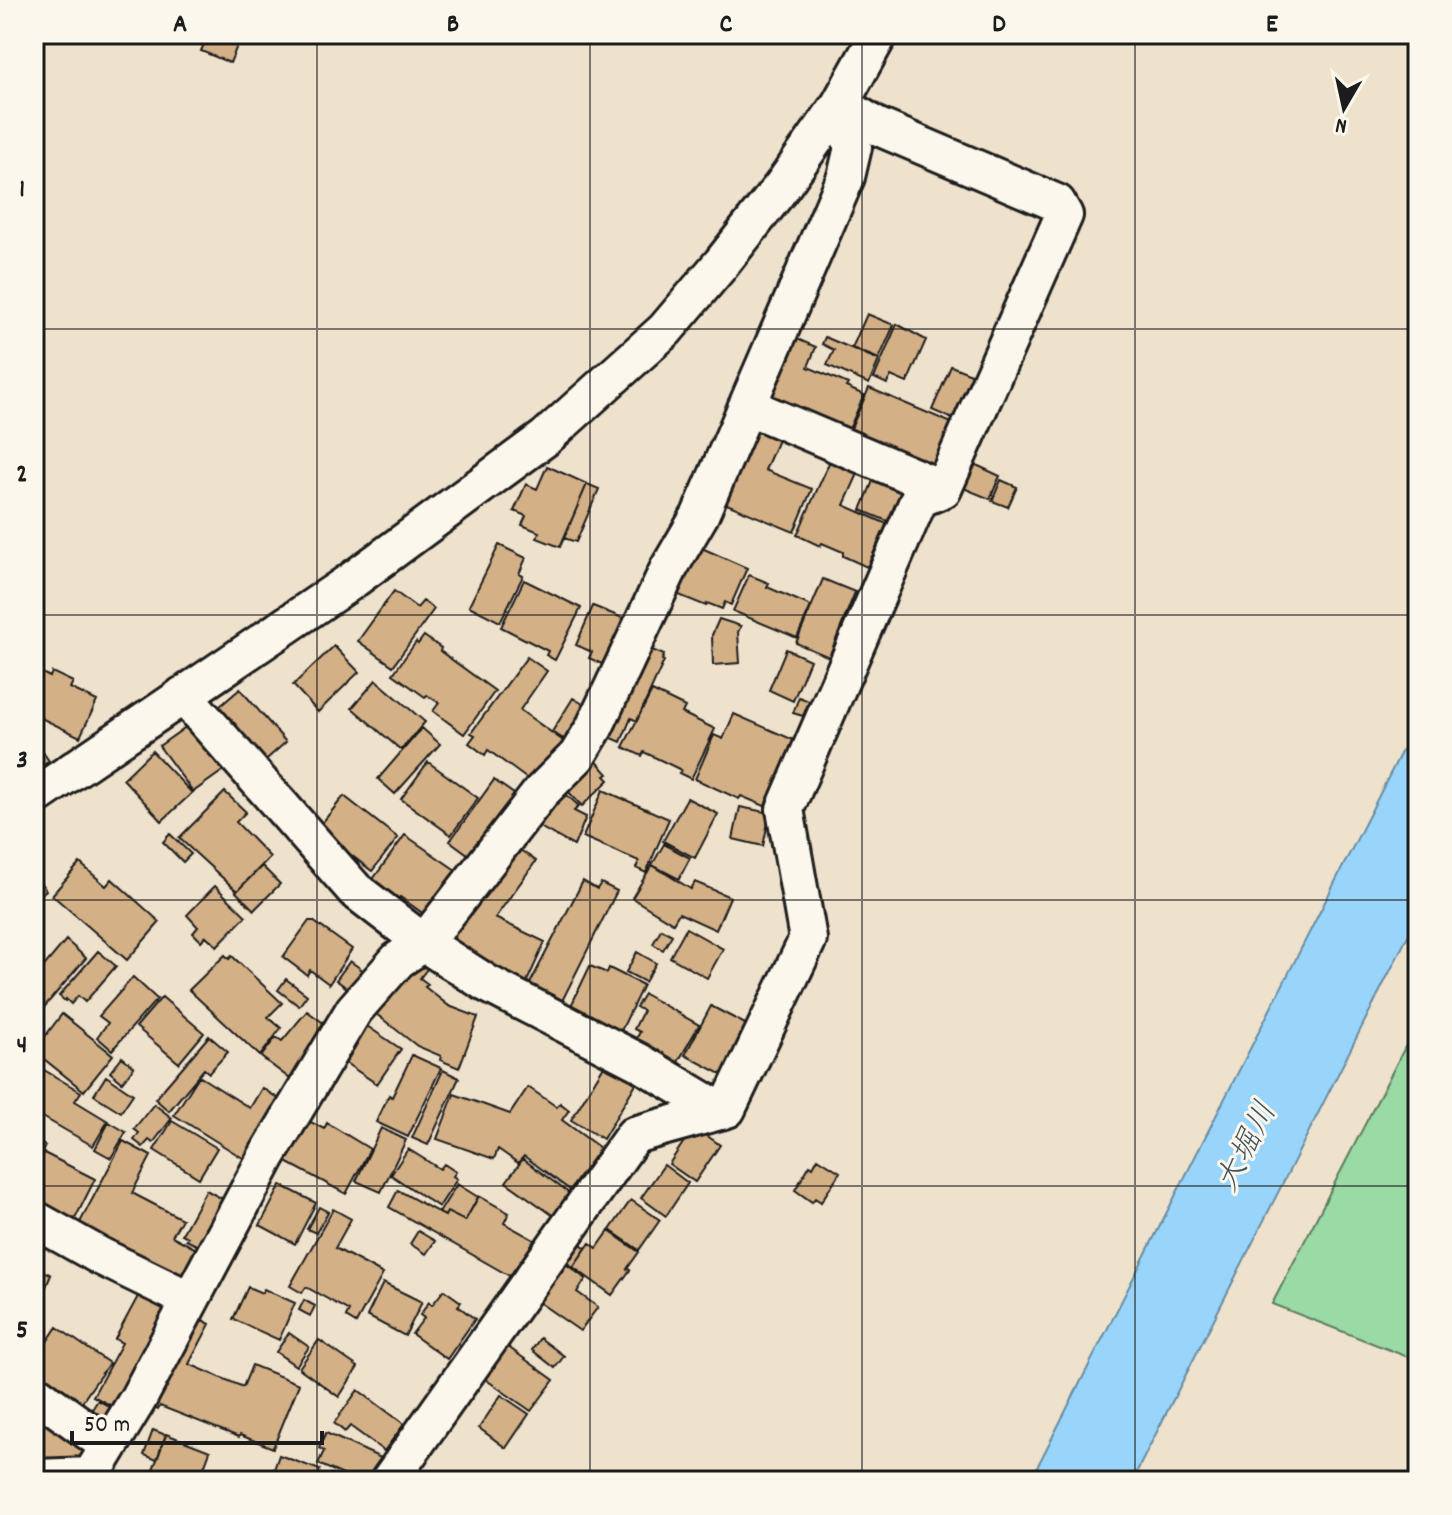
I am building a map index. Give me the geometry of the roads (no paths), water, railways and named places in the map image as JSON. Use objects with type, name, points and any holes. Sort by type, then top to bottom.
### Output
[{"type":"street","points":[[34,797],[362,573],[567,419],[665,330],[783,185],[840,104],[879,34]]},
{"type":"street","points":[[34,1478],[91,1476],[138,1399],[267,1156],[354,1010],[398,960],[424,943],[541,792],[577,756],[594,728],[669,568],[700,515],[846,177],[853,147],[840,104]]},
{"type":"street","points":[[389,1481],[634,1135],[727,1109],[808,939],[785,809],[919,499],[943,489],[1064,215],[1057,203],[876,126],[840,104]]},
{"type":"street","points":[[747,406],[943,489]]},
{"type":"street","points":[[183,695],[355,890],[424,943],[486,983],[639,1062],[721,1111]]},
{"type":"street","points":[[34,1219],[100,1256],[190,1300]]},
{"type":"street","points":[[34,1392],[109,1446]]},
{"type":"water","name":"大堀川","points":[[1418,719],[1418,916],[1132,1481],[1030,1481]]}]
